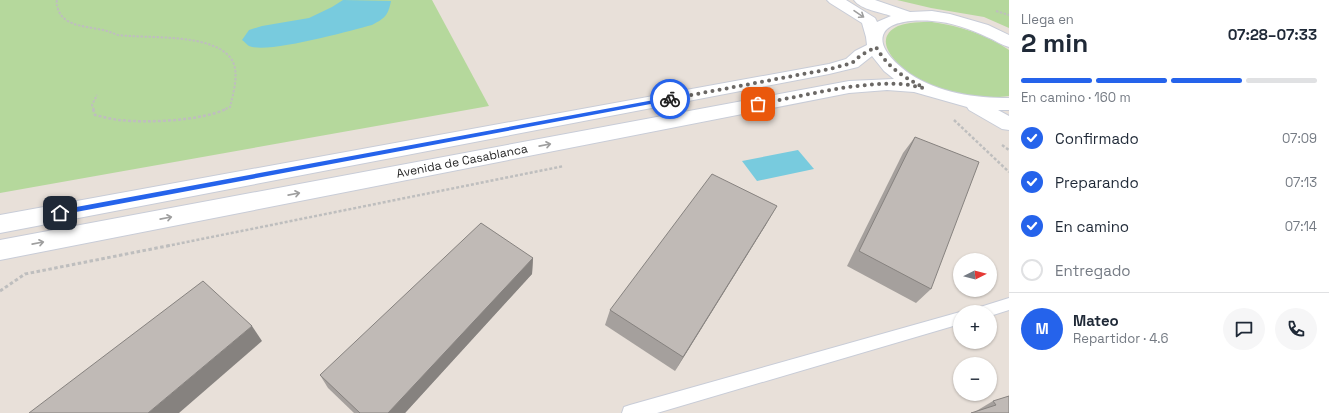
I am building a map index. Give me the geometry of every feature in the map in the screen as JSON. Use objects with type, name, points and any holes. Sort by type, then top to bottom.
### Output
[{"type":"street","points":[[835,0],[870,21],[875,42],[884,61],[901,75],[924,88],[968,102],[992,105],[1009,104]]},
{"type":"street","points":[[862,0],[908,16],[928,16],[950,19],[1009,36]]},
{"type":"street","name":"Avenida de Casablanca","points":[[0,224],[830,69],[852,63],[875,42],[880,26],[892,20],[908,16]]},
{"type":"street","points":[[982,28],[1009,42]]},
{"type":"street","name":"Avenida de Casablanca","points":[[0,250],[849,87],[873,84],[902,84],[924,88]]},
{"type":"street","points":[[968,102],[1009,124]]},
{"type":"lane","points":[[997,308],[1009,304]]},
{"type":"lane","points":[[630,413],[953,320]]},
{"type":"path","points":[[57,0],[56,3],[60,16],[69,23],[109,31],[117,35],[170,38],[212,45],[225,52],[232,60],[235,71],[230,107],[220,112],[207,115],[163,120],[128,121],[113,119],[96,115],[92,105],[97,95]]},
{"type":"path","points":[[948,117],[961,122]]},
{"type":"path","points":[[954,120],[1004,165],[1009,172]]},
{"type":"path","points":[[999,141],[1009,150]]},
{"type":"path","points":[[0,291],[25,274],[565,165]]},
{"type":"green space","points":[[0,0],[432,0],[489,106],[0,193]]},
{"type":"green space","points":[[897,0],[1009,0],[1009,28],[984,17],[931,8]]},
{"type":"green space","points":[[932,22],[952,26],[981,35],[1009,50],[1009,96],[986,97],[963,95],[941,89],[913,76],[897,63],[887,47],[886,40],[889,32],[898,26],[906,24]]},
{"type":"water","points":[[343,0],[391,1],[389,10],[380,20],[372,25],[346,32],[309,41],[273,47],[259,48],[249,46],[242,40],[249,30],[262,26],[309,18]]},
{"type":"water","points":[[798,150],[814,169],[757,181],[742,161]]},
{"type":"building","points":[[915,137],[979,162],[931,289],[859,251]]},
{"type":"building","points":[[712,174],[777,206],[683,357],[610,310]]},
{"type":"building","points":[[481,223],[533,258],[388,413],[360,413],[320,375]]},
{"type":"building","points":[[203,281],[252,326],[148,413],[29,413]]},
{"type":"building","points":[[1009,396],[1009,413],[971,413],[996,405],[993,401]]},
{"type":"way so far","points":[[670,99],[830,69],[852,63],[861,55],[876,47],[884,61],[901,75],[924,88],[902,84],[873,84],[758,104]]},
{"type":"route","points":[[60,213],[670,99]]}]
